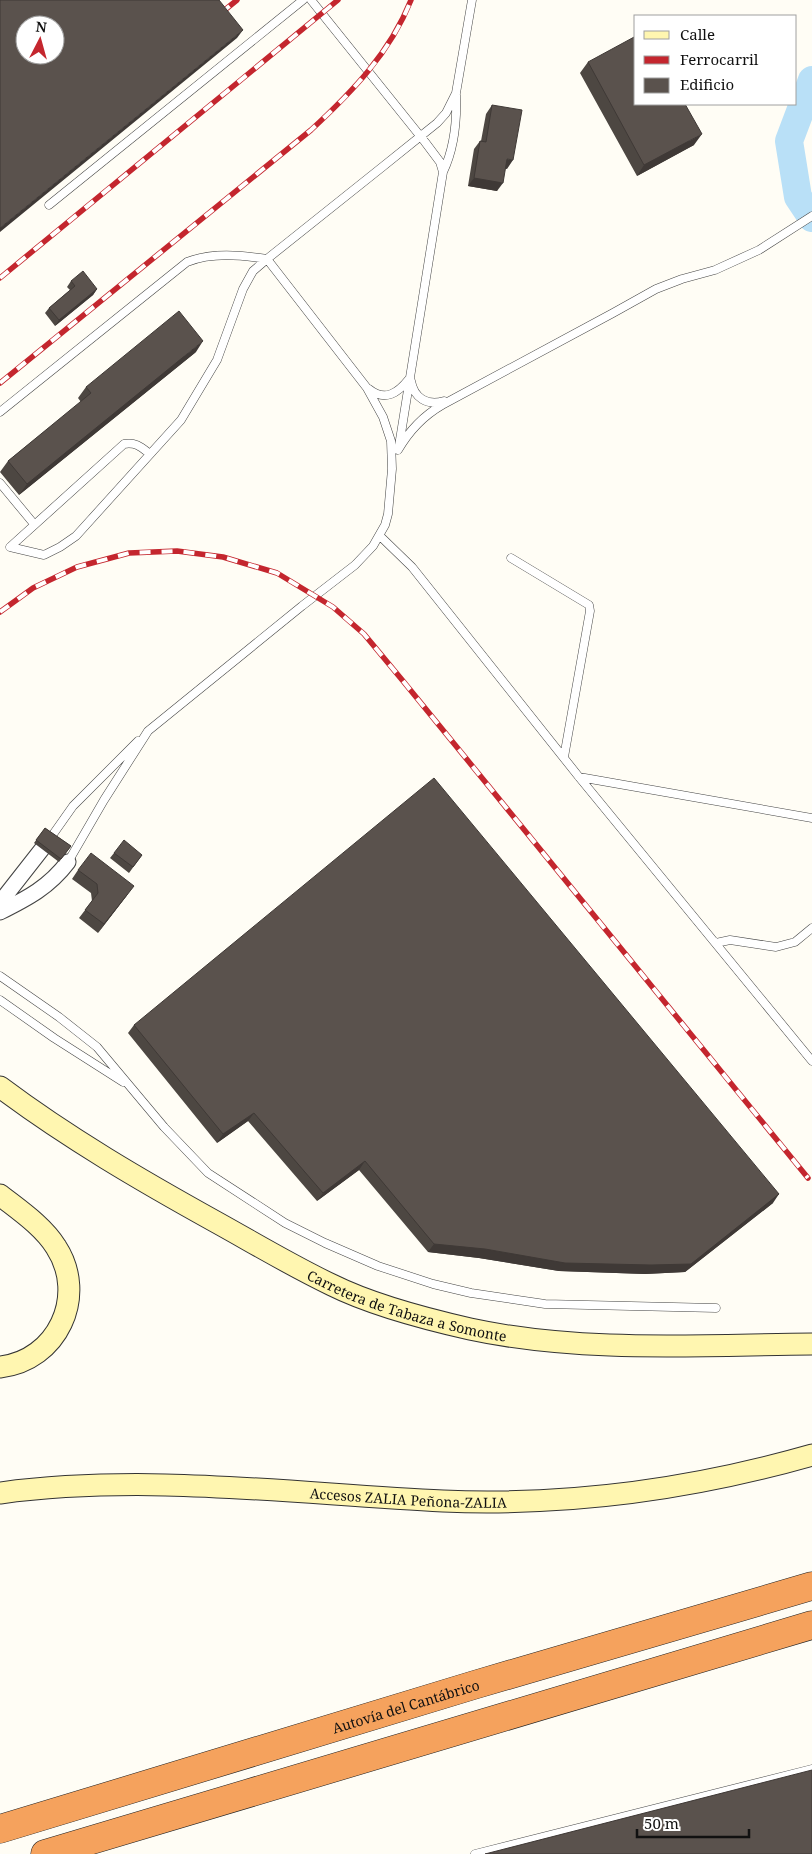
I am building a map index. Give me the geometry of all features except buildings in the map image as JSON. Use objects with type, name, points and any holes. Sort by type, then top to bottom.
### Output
[{"type":"highway","name":"Autovía del Cantábrico","points":[[0,1829],[205,1766],[812,1586]]},
{"type":"highway","points":[[45,1854],[812,1625]]},
{"type":"street","points":[[0,911],[6,895],[42,849]]},
{"type":"street","points":[[0,911],[34,895],[61,872],[68,862]]},
{"type":"street","name":"Carretera de Tabaza a Somonte","points":[[0,1087],[45,1120],[178,1201],[333,1286],[397,1310],[471,1329],[547,1341],[640,1346],[812,1344]]},
{"type":"street","name":"Carretera de Tabaza a Somonte","points":[[0,1103],[8,1104],[45,1120]]},
{"type":"street","points":[[0,1195],[47,1235],[62,1259],[67,1273],[68,1302],[64,1318],[53,1339],[43,1349],[27,1359],[10,1366],[0,1367]]},
{"type":"street","name":"Accesos ZALIA Peñona-ZALIA","points":[[0,1493],[112,1485],[186,1486],[445,1501],[543,1501],[628,1494],[771,1467],[812,1454]]},
{"type":"lane","points":[[49,205],[303,0]]},
{"type":"lane","points":[[311,0],[421,136],[440,162],[443,172]]},
{"type":"lane","points":[[392,469],[398,450],[443,172],[448,162],[457,114],[456,93],[472,0]]},
{"type":"lane","points":[[150,454],[139,445],[132,443],[124,444],[10,547],[44,555],[76,536],[150,454],[180,420],[217,360],[243,289],[253,271],[442,118],[456,93]]},
{"type":"lane","points":[[398,450],[412,429],[424,417],[454,398],[643,295],[715,270],[759,250],[812,216]]},
{"type":"lane","points":[[0,412],[187,262],[199,257],[212,255],[251,256],[267,259],[367,388],[376,402],[392,441],[392,469],[388,514],[380,536],[373,546],[355,565],[148,731],[73,806],[42,849]]},
{"type":"lane","points":[[367,388],[377,394],[390,395],[402,389],[410,378]]},
{"type":"lane","points":[[410,378],[414,393],[418,398],[425,401],[441,402],[454,398]]},
{"type":"lane","points":[[0,483],[34,524]]},
{"type":"lane","points":[[380,536],[412,567],[579,777],[716,943],[809,1051],[812,1061]]},
{"type":"lane","points":[[511,558],[589,605],[590,611],[564,757]]},
{"type":"lane","points":[[68,862],[104,800],[148,731]]},
{"type":"lane","points":[[579,777],[812,818]]},
{"type":"lane","points":[[716,943],[730,940],[776,947],[795,942],[812,928]]},
{"type":"lane","points":[[0,976],[97,1047],[164,1127],[208,1173],[285,1223],[325,1243],[378,1266],[433,1284],[471,1293],[545,1304],[716,1308]]},
{"type":"lane","points":[[0,1000],[54,1038],[132,1088]]},
{"type":"lane","points":[[475,1854],[812,1768]]},
{"type":"waterway","points":[[812,80],[789,141],[798,197],[812,218]]},
{"type":"railway","points":[[221,13],[237,0]]},
{"type":"railway","points":[[0,278],[338,0]]},
{"type":"railway","points":[[0,383],[311,130],[368,71],[392,37],[411,0]]},
{"type":"railway","points":[[0,612],[33,588],[77,567],[129,553],[177,551],[223,557],[277,573],[333,607],[364,634],[808,1178]]}]
